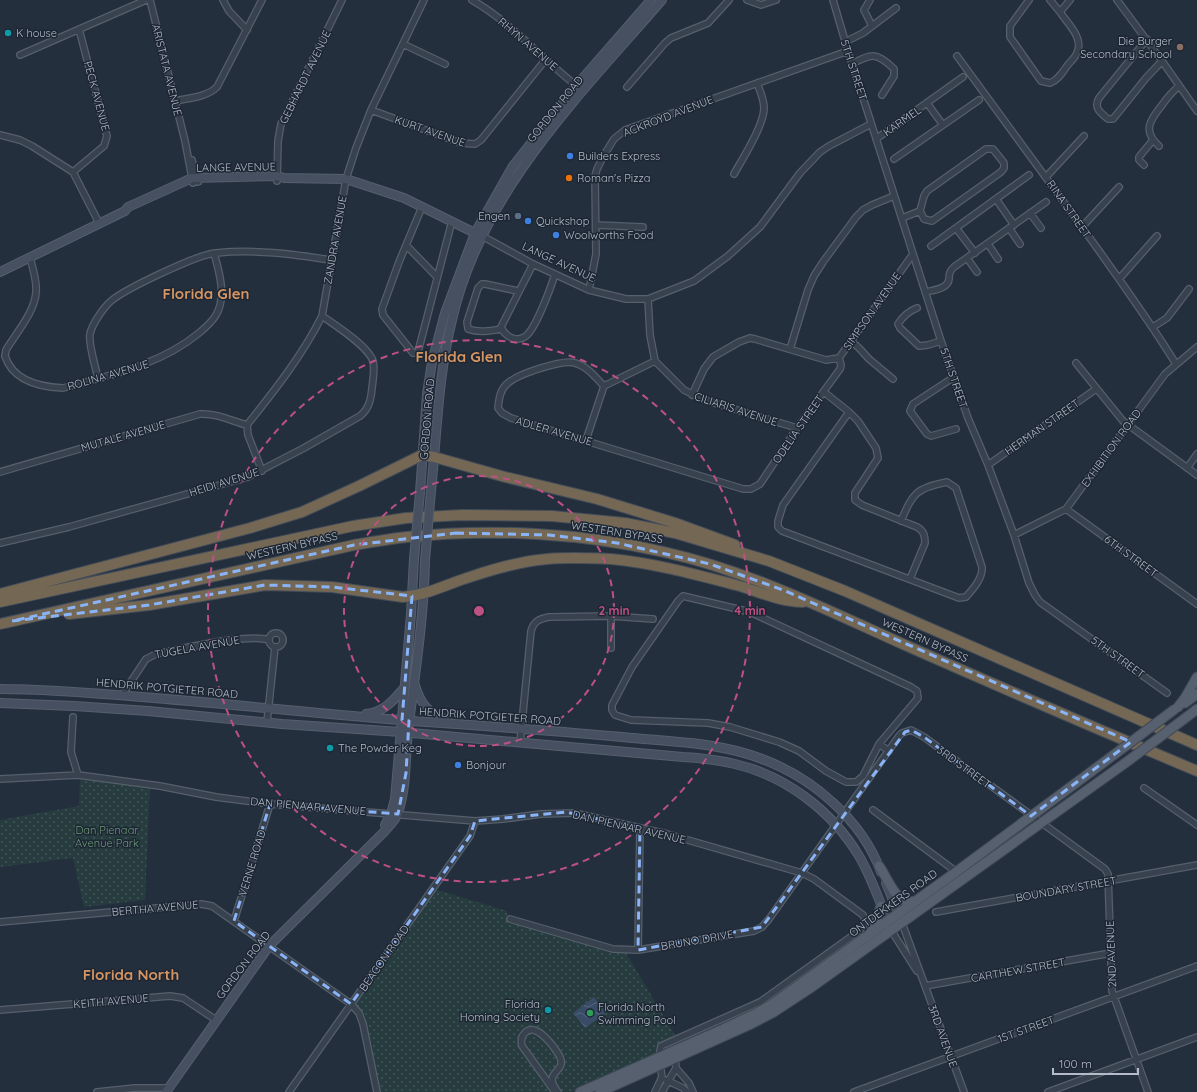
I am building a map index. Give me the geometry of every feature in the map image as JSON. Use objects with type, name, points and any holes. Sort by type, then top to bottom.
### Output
[{"type":"highway","points":[[0,594],[250,528],[302,512],[422,455],[597,500],[675,522],[754,552],[769,561]]},
{"type":"highway","name":"WESTERN BYPASS","points":[[0,602],[353,526],[406,518],[462,515],[552,516],[625,523],[674,533],[769,561],[844,591],[1197,745]]},
{"type":"highway","name":"WESTERN BYPASS","points":[[0,624],[354,545],[406,537],[456,534],[549,534],[617,543],[665,552],[710,564],[783,590],[928,655],[1197,771]]},
{"type":"highway","points":[[12,622],[149,605],[266,585],[332,586],[403,597],[412,596],[424,594],[472,576],[510,565],[547,559],[584,558],[610,559],[651,564],[737,586],[774,598],[794,602],[809,602]]},
{"type":"main road","points":[[1177,708],[1185,698],[1197,677]]},
{"type":"main road","name":"ONTDEKKERS ROAD","points":[[900,919],[915,901],[1197,694]]},
{"type":"main road","name":"ONTDEKKERS ROAD","points":[[600,1092],[660,1067],[766,1017],[800,995],[889,926],[963,879],[1128,761],[1197,709]]},
{"type":"main road","points":[[879,866],[900,899],[907,902],[915,901]]},
{"type":"main road","points":[[871,934],[881,906]]},
{"type":"main road","name":"ONTDEKKERS ROAD","points":[[580,1092],[659,1057],[675,1059],[723,1029],[764,1009],[871,934],[889,926]]},
{"type":"street","points":[[20,55],[146,0]]},
{"type":"street","name":"ARISTATA AVENUE","points":[[150,0],[195,180]]},
{"type":"street","points":[[223,0],[229,11],[247,30]]},
{"type":"street","points":[[175,101],[214,90],[220,83],[262,0]]},
{"type":"street","name":"GEBHARDT AVENUE","points":[[279,178],[278,141],[282,124],[342,0]]},
{"type":"street","name":"ZANDRA AVENUE","points":[[247,425],[281,382],[314,333],[322,316],[346,179],[356,148],[371,110],[424,0]]},
{"type":"street","name":"RHYN AVENUE","points":[[472,0],[482,6],[516,33],[583,91]]},
{"type":"street","points":[[482,6],[487,0]]},
{"type":"street","name":"GORDON ROAD","points":[[406,720],[404,688],[427,394],[434,355],[445,313],[478,235],[513,166],[576,86],[651,0]]},
{"type":"street","name":"GORDON ROAD","points":[[168,1090],[269,946],[384,832],[394,814],[404,733],[414,682],[424,594],[425,560],[441,376],[457,298],[478,235],[521,168],[583,91],[662,0]]},
{"type":"street","points":[[627,86],[665,43],[671,38],[708,23],[729,0]]},
{"type":"street","points":[[747,0],[761,5],[776,0]]},
{"type":"street","name":"5TH STREET","points":[[833,0],[845,42],[941,341],[968,418],[988,465],[1014,535],[1029,583],[1037,598],[1167,693]]},
{"type":"street","points":[[870,0],[864,10],[872,26]]},
{"type":"street","points":[[1029,0],[1010,26],[1010,37],[1041,81],[1050,84],[1059,77],[1076,54],[1079,42],[1060,12],[1050,0]]},
{"type":"street","points":[[1060,12],[1070,0]]},
{"type":"street","points":[[1118,0],[1197,111]]},
{"type":"street","points":[[845,42],[859,36],[896,8]]},
{"type":"street","name":"PECK AVENUE","points":[[73,172],[104,146],[107,136],[79,29]]},
{"type":"street","points":[[1146,39],[1098,98],[1096,104],[1098,109],[1108,119],[1113,119],[1146,78],[1162,61]]},
{"type":"street","points":[[403,44],[445,64]]},
{"type":"street","name":"ACKROYD AVENUE","points":[[589,290],[596,254],[595,176],[600,162],[618,134],[625,130],[848,51]]},
{"type":"street","points":[[852,64],[868,55],[880,58],[894,69],[894,76],[882,95]]},
{"type":"street","name":"RINA STREET","points":[[957,56],[1120,279],[1176,364]]},
{"type":"street","name":"KURT AVENUE","points":[[371,110],[453,141],[475,144],[481,140],[546,59]]},
{"type":"street","name":"KARMEL","points":[[876,139],[963,77]]},
{"type":"street","points":[[734,174],[759,126],[763,114],[763,102],[757,83]]},
{"type":"street","points":[[1160,146],[1153,140],[1149,127],[1152,117],[1178,86]]},
{"type":"street","points":[[894,159],[979,100]]},
{"type":"street","name":"KARMEL","points":[[927,103],[943,125]]},
{"type":"street","name":"LANGE AVENUE","points":[[0,272],[99,223],[125,211],[134,209],[195,180],[279,178],[346,179],[404,198],[452,221],[533,264],[589,290],[626,299],[648,298],[694,281],[728,256],[760,227],[800,173],[820,152],[871,124]]},
{"type":"street","points":[[0,136],[20,140],[73,172],[99,223]]},
{"type":"street","points":[[1046,177],[1084,136]]},
{"type":"street","points":[[1144,165],[1139,160],[1139,157],[1153,140]]},
{"type":"street","points":[[986,149],[993,149],[1004,163],[1002,172],[932,221],[924,219],[920,211],[927,191],[986,149]]},
{"type":"street","points":[[931,246],[1029,174]]},
{"type":"street","points":[[1082,227],[1119,187]]},
{"type":"street","points":[[692,395],[708,362],[713,357],[739,342],[750,338],[755,338],[790,349],[808,290],[814,276],[823,262],[856,217],[863,210],[872,204],[894,196]]},
{"type":"street","points":[[996,199],[1020,244]]},
{"type":"street","points":[[926,292],[945,285],[949,280],[949,274],[952,270],[1046,202]]},
{"type":"street","points":[[422,207],[382,308],[383,315],[413,353],[418,352],[452,221]]},
{"type":"street","points":[[902,218],[920,211]]},
{"type":"street","points":[[1030,213],[1041,228]]},
{"type":"street","points":[[596,225],[643,227]]},
{"type":"street","points":[[956,228],[975,253]]},
{"type":"street","points":[[1120,279],[1157,236]]},
{"type":"street","points":[[988,244],[998,259]]},
{"type":"street","points":[[406,245],[437,277]]},
{"type":"street","points":[[98,378],[90,336],[92,327],[112,300],[142,283],[188,262],[214,253],[251,251],[280,252],[331,260]]},
{"type":"street","name":"ROLINA AVENUE","points":[[2,357],[20,376],[27,381],[39,386],[63,388],[155,361],[190,340],[211,322],[216,315],[219,308],[221,294],[219,275],[214,253]]},
{"type":"street","name":"SIMPSON AVENUE","points":[[790,349],[826,360],[839,358],[913,254]]},
{"type":"street","points":[[2,357],[34,303],[36,286],[30,258]]},
{"type":"street","points":[[968,258],[977,272]]},
{"type":"street","points":[[533,264],[503,322],[502,329],[506,334],[513,338],[517,339],[526,336],[539,315],[555,274]]},
{"type":"street","points":[[502,329],[476,331],[468,329],[467,322],[478,288],[482,284],[485,284],[518,291]]},
{"type":"street","points":[[1153,327],[1167,318],[1189,289]]},
{"type":"street","points":[[586,440],[604,386],[655,361],[650,335],[648,298]]},
{"type":"street","points":[[917,308],[908,312],[899,321],[898,324],[900,328],[919,346],[941,341]]},
{"type":"street","name":"HEIDI AVENUE","points":[[0,543],[70,527],[248,477],[262,471],[360,416],[367,409],[371,398],[374,364],[372,358],[344,332],[322,316]]},
{"type":"street","points":[[851,341],[860,348],[869,360],[893,379]]},
{"type":"street","name":"EXHIBITION ROAD","points":[[1014,535],[1066,509],[1165,374],[1197,347]]},
{"type":"street","name":"ODELIA STREET","points":[[743,489],[751,489],[760,484],[797,428],[840,369],[841,365],[839,358]]},
{"type":"street","name":"CILIARIS AVENUE","points":[[655,361],[684,390],[692,395],[797,428]]},
{"type":"street","name":"ADLER AVENUE","points":[[604,386],[584,367],[575,363],[567,362],[556,364],[538,369],[508,383],[500,395],[498,408],[502,413],[511,418],[743,489]]},
{"type":"street","points":[[1076,363],[1120,418],[1197,475]]},
{"type":"street","points":[[954,377],[913,404],[910,411],[929,436],[932,437],[956,429]]},
{"type":"street","name":"HERMAN STREET","points":[[988,465],[1096,389]]},
{"type":"street","points":[[824,392],[858,421],[876,448],[878,455],[876,461],[854,493],[855,500],[862,505],[921,529],[925,537],[925,543],[910,579]]},
{"type":"street","points":[[849,412],[783,505],[778,521],[778,527],[782,531],[959,598],[966,596],[979,580],[982,571],[982,562],[956,488],[947,482],[915,493],[902,521]]},
{"type":"street","name":"MUTALE AVENUE","points":[[0,472],[200,414],[218,416],[247,425]]},
{"type":"street","points":[[247,425],[248,435],[262,471]]},
{"type":"street","points":[[1187,468],[1197,454]]},
{"type":"street","name":"6TH STREET","points":[[1066,509],[1197,604]]},
{"type":"street","points":[[686,596],[750,612],[917,691],[918,698],[879,744],[862,776],[856,782],[849,783],[826,771],[799,751],[779,742],[752,733],[708,723],[631,720],[620,718],[613,713],[612,705],[639,656],[678,600],[686,596]]},
{"type":"street","points":[[611,616],[611,648]]},
{"type":"street","points":[[520,743],[530,631],[534,623],[540,618],[549,617],[611,616],[653,620]]},
{"type":"street","name":"TUGELA AVENUE","points":[[122,695],[146,658],[156,654],[228,640],[255,638],[269,640],[274,634],[281,636],[282,644],[275,647],[267,722]]},
{"type":"street","points":[[269,640],[270,645],[275,647]]},
{"type":"street","points":[[414,682],[422,703],[433,714],[446,720],[471,724]]},
{"type":"street","points":[[343,715],[366,714],[382,710],[394,700],[404,688]]},
{"type":"street","name":"HENDRIK POTGIETER ROAD","points":[[0,689],[66,691],[122,695],[723,747],[778,765],[796,775],[830,800],[859,832],[879,866],[900,919]]},
{"type":"street","points":[[0,703],[74,706],[404,733],[690,757],[735,764],[755,770],[789,786],[805,797],[836,825],[859,856],[889,926]]},
{"type":"street","points":[[73,717],[72,752],[78,775]]},
{"type":"street","name":"3RD STREET","points":[[836,825],[902,733],[911,730],[1041,822],[1104,869],[1109,876],[1109,881]]},
{"type":"street","points":[[879,744],[889,751]]},
{"type":"street","name":"DAN PIENAAR AVENUE","points":[[0,780],[78,775],[160,786],[216,797],[270,804],[475,821],[566,812],[581,814],[640,828],[802,872],[863,915],[866,922],[863,927],[760,1002],[663,1044],[660,1048],[659,1057]]},
{"type":"street","points":[[1144,788],[1197,825]]},
{"type":"street","name":"VERNE ROAD","points":[[234,921],[270,804]]},
{"type":"street","points":[[873,810],[956,872],[963,879]]},
{"type":"street","name":"BEACON ROAD","points":[[288,1092],[470,836],[475,821]]},
{"type":"street","name":"BRUNO DRIVE","points":[[510,919],[613,949],[638,950],[758,930],[766,924],[836,825]]},
{"type":"street","points":[[638,950],[640,828]]},
{"type":"street","name":"BOUNDARY STREET","points":[[936,912],[1197,865]]},
{"type":"street","name":"2ND AVENUE","points":[[1109,881],[1113,997],[1148,1092]]},
{"type":"street","name":"BERTHA AVENUE","points":[[0,922],[201,904],[212,906],[351,1004]]},
{"type":"street","name":"3RD AVENUE","points":[[900,919],[922,980]]},
{"type":"street","name":"3RD AVENUE","points":[[889,926],[925,986],[964,1092]]},
{"type":"street","name":"CARTHEW STREET","points":[[925,986],[1111,953]]},
{"type":"street","name":"1ST STREET","points":[[854,1092],[1197,966]]},
{"type":"street","name":"KEITH AVENUE","points":[[0,1010],[170,996],[183,998],[216,1020]]},
{"type":"street","points":[[351,1004],[359,1013],[363,1024],[377,1092]]},
{"type":"street","points":[[555,1092],[522,1046],[522,1037],[528,1030],[534,1029],[540,1032],[561,1058],[561,1064],[552,1080],[552,1084],[558,1092]]},
{"type":"street","points":[[1048,1092],[1197,1037]]},
{"type":"street","points":[[655,1092],[662,1077],[659,1057]]},
{"type":"street","points":[[662,1092],[668,1081],[675,1059]]},
{"type":"street","points":[[675,1059],[694,1092]]},
{"type":"street","points":[[662,1077],[683,1088],[687,1092]]},
{"type":"street","points":[[97,1092],[135,1088],[168,1090]]},
{"type":"street","points":[[135,1088],[143,1092]]},
{"type":"highlighted area","points":[[456,533],[549,535],[617,543],[710,564],[783,590],[1131,742],[1031,816],[924,737],[911,730],[905,732],[762,927],[638,950],[640,828],[566,812],[475,821],[470,836],[351,1004],[234,921],[270,804],[398,814],[406,773],[409,721],[402,720],[412,596],[332,587],[265,585],[149,605],[12,621],[354,545]]},
{"type":"green space","name":"Dan Pienaar Avenue Park","points":[[80,773],[150,785],[145,900],[84,907],[73,858],[0,867],[0,820],[79,806]]},
{"type":"green space","points":[[434,889],[507,911],[508,919],[626,953],[676,1037],[657,1050],[657,1054],[573,1092],[379,1092],[364,1023],[353,1004]]},
{"type":"water","name":"Florida North Swimming Pool","points":[[594,997],[606,1013],[585,1028],[573,1013]]},
{"type":"place","name":"K house","points":[[8,33]]},
{"type":"place","name":"Die Burger Secondary School","points":[[1180,47]]},
{"type":"place","name":"Builders Express","points":[[570,156]]},
{"type":"place","name":"Roman's Pizza","points":[[569,178]]},
{"type":"place","name":"Engen","points":[[518,216]]},
{"type":"place","name":"Quickshop","points":[[528,221]]},
{"type":"place","name":"Woolworths Food","points":[[556,235]]},
{"type":"place","name":"The Powder Keg","points":[[330,748]]},
{"type":"place","name":"Bonjour","points":[[458,765]]},
{"type":"place","name":"Florida Homing Society","points":[[548,1010]]},
{"type":"place","name":"Florida North Swimming Pool","points":[[590,1013]]},
{"type":"district","name":"Florida Glen","points":[[206,294]]},
{"type":"district","name":"Florida Glen","points":[[459,357]]},
{"type":"district","name":"Florida North","points":[[131,975]]}]
